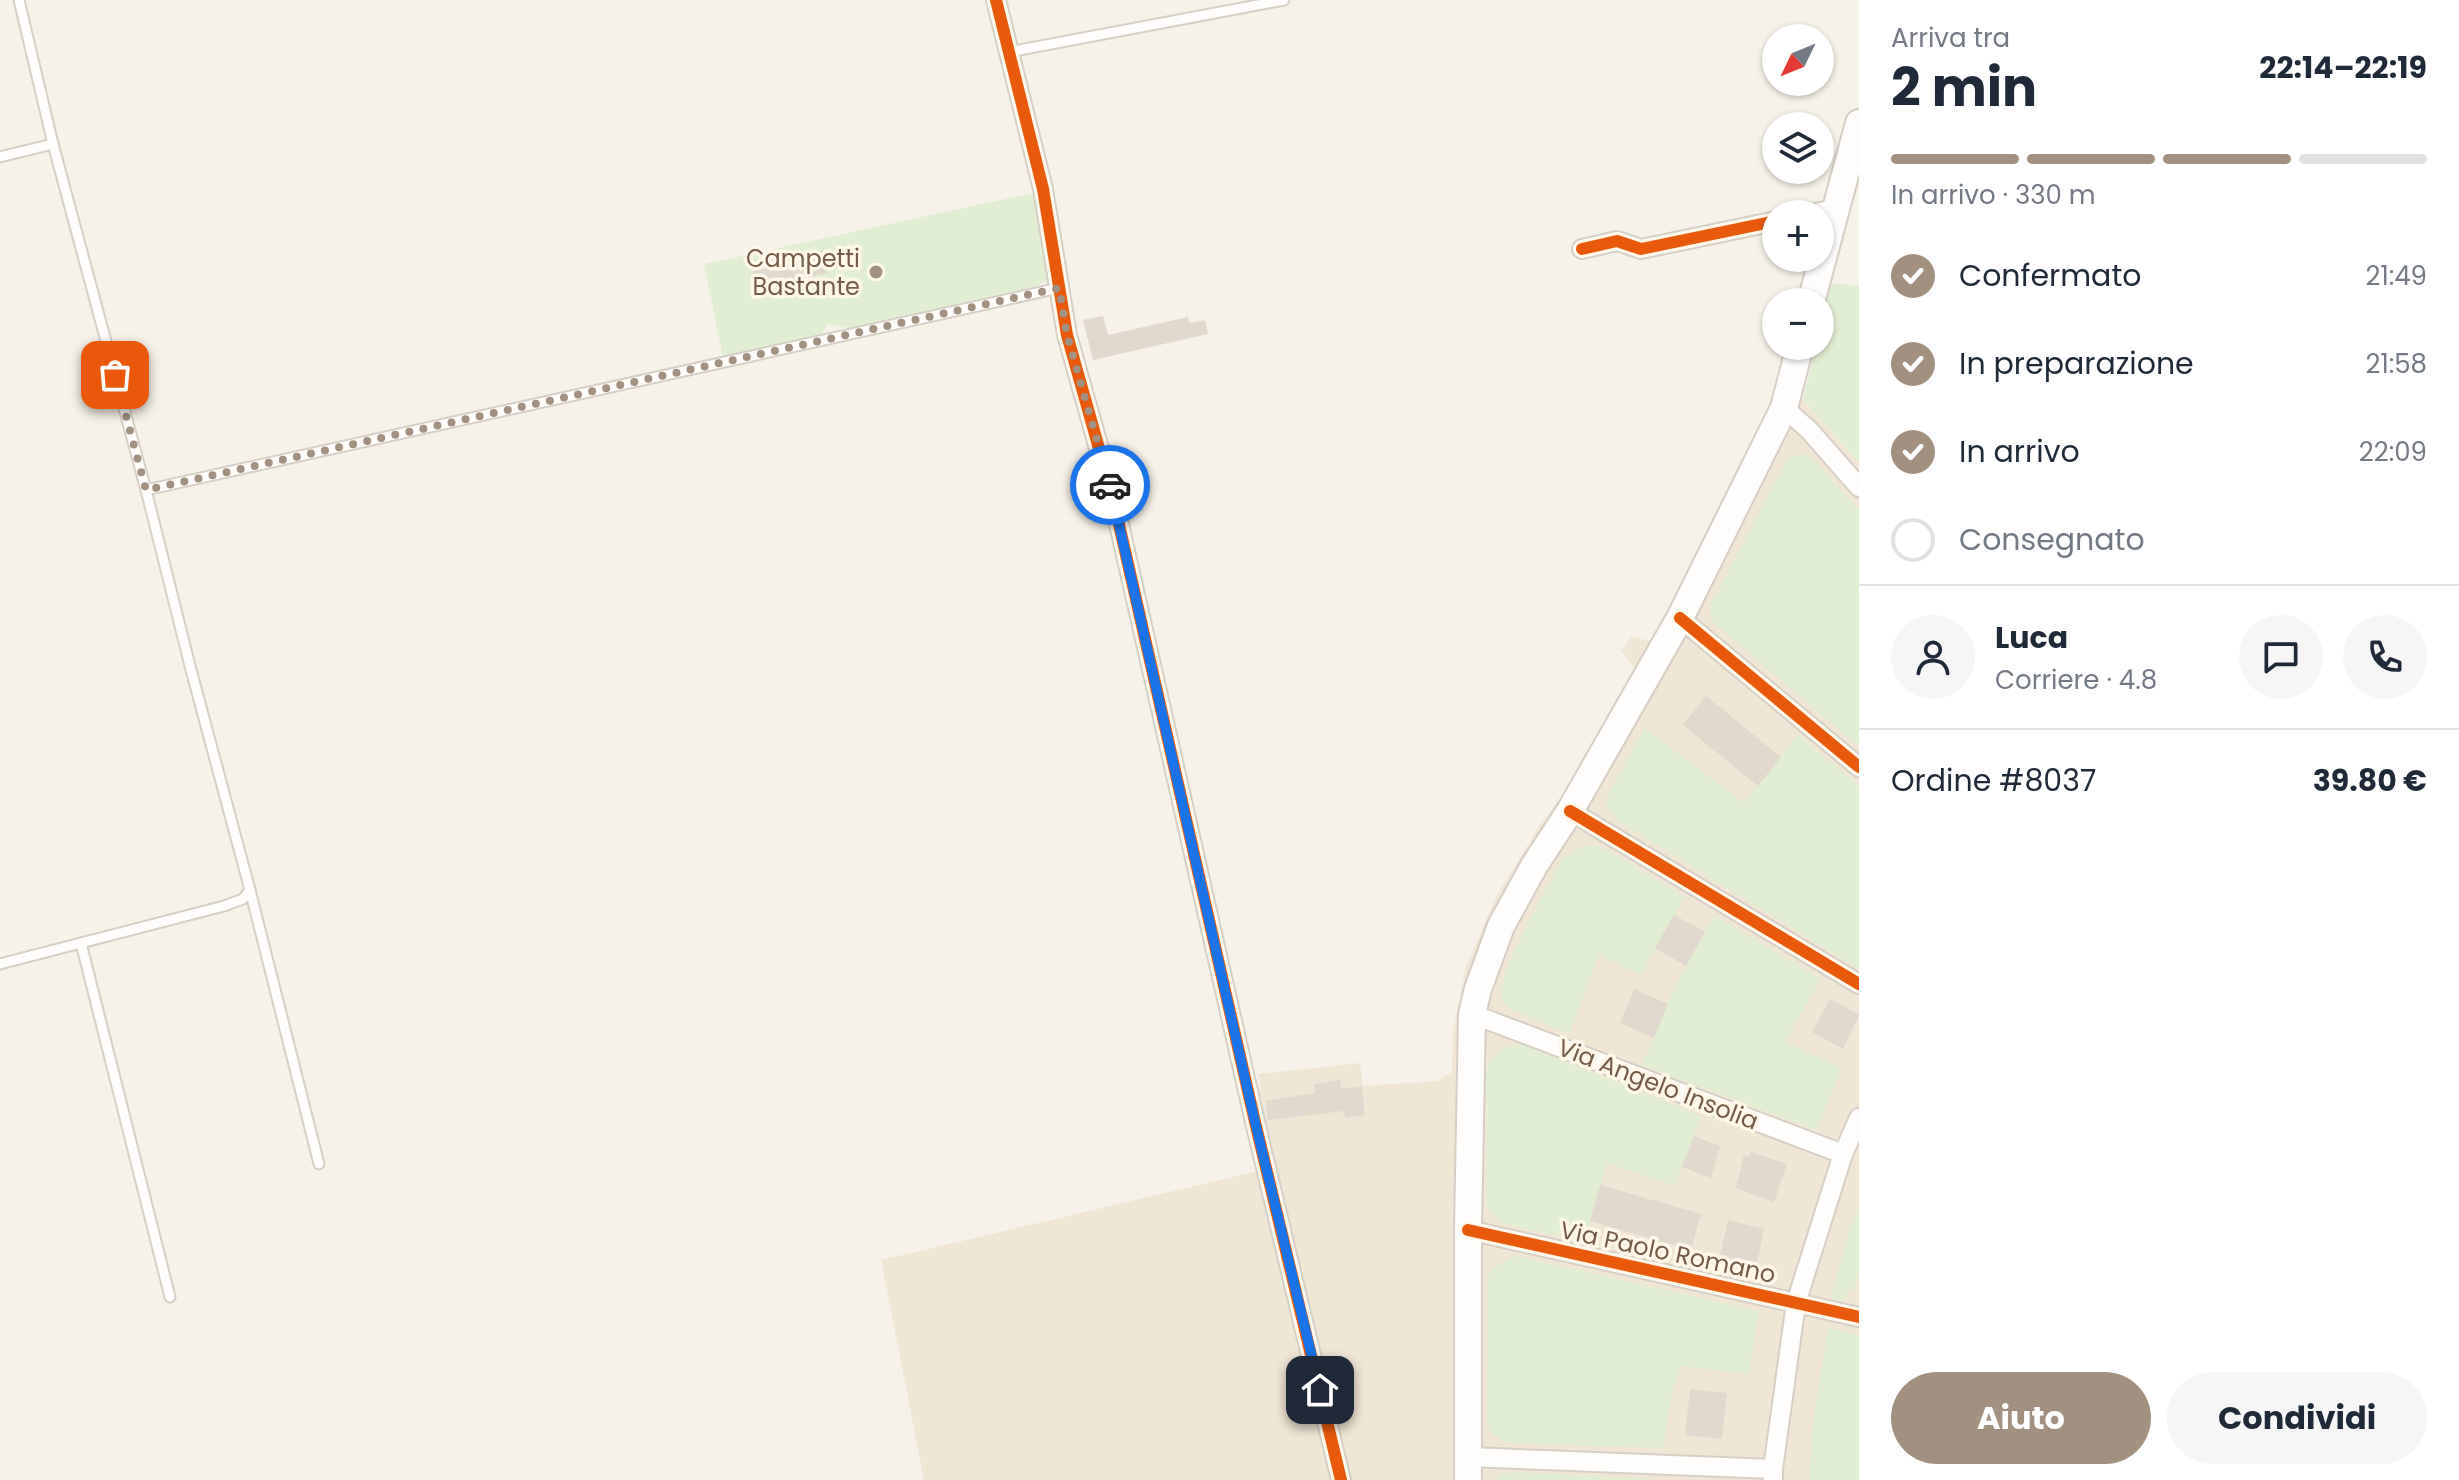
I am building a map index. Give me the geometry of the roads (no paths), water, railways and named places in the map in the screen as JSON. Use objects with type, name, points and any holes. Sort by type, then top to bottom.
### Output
[{"type":"main road","points":[[1815,288],[1859,123]]},
{"type":"main road","points":[[1468,1468],[1472,1014],[1478,989],[1501,926],[1680,618],[1784,408],[1796,360]]},
{"type":"street","points":[[996,0],[1043,189],[1067,335],[1113,498],[1255,1122],[1341,1480]]},
{"type":"street","points":[[1582,249],[1617,241],[1641,249],[1762,224]]},
{"type":"street","points":[[1784,408],[1809,430],[1859,487]]},
{"type":"street","points":[[1680,618],[1859,767]]},
{"type":"street","points":[[1570,811],[1859,984]]},
{"type":"street","name":"Via Angelo Insolia","points":[[1472,1014],[1843,1154]]},
{"type":"street","points":[[1468,1468],[1773,1474],[1796,1303],[1843,1154],[1859,1118]]},
{"type":"street","name":"Via Paolo Romano","points":[[1468,1230],[1859,1317]]},
{"type":"lane","points":[[19,0],[53,144],[146,490],[319,1164]]},
{"type":"lane","points":[[1009,52],[1284,0]]},
{"type":"lane","points":[[0,157],[53,144]]},
{"type":"lane","points":[[146,490],[1059,288]]},
{"type":"lane","points":[[0,964],[224,906],[243,899],[250,890]]},
{"type":"lane","points":[[81,943],[170,1297]]},
{"type":"place","name":"Campetti Bastante","points":[[876,272]]}]
